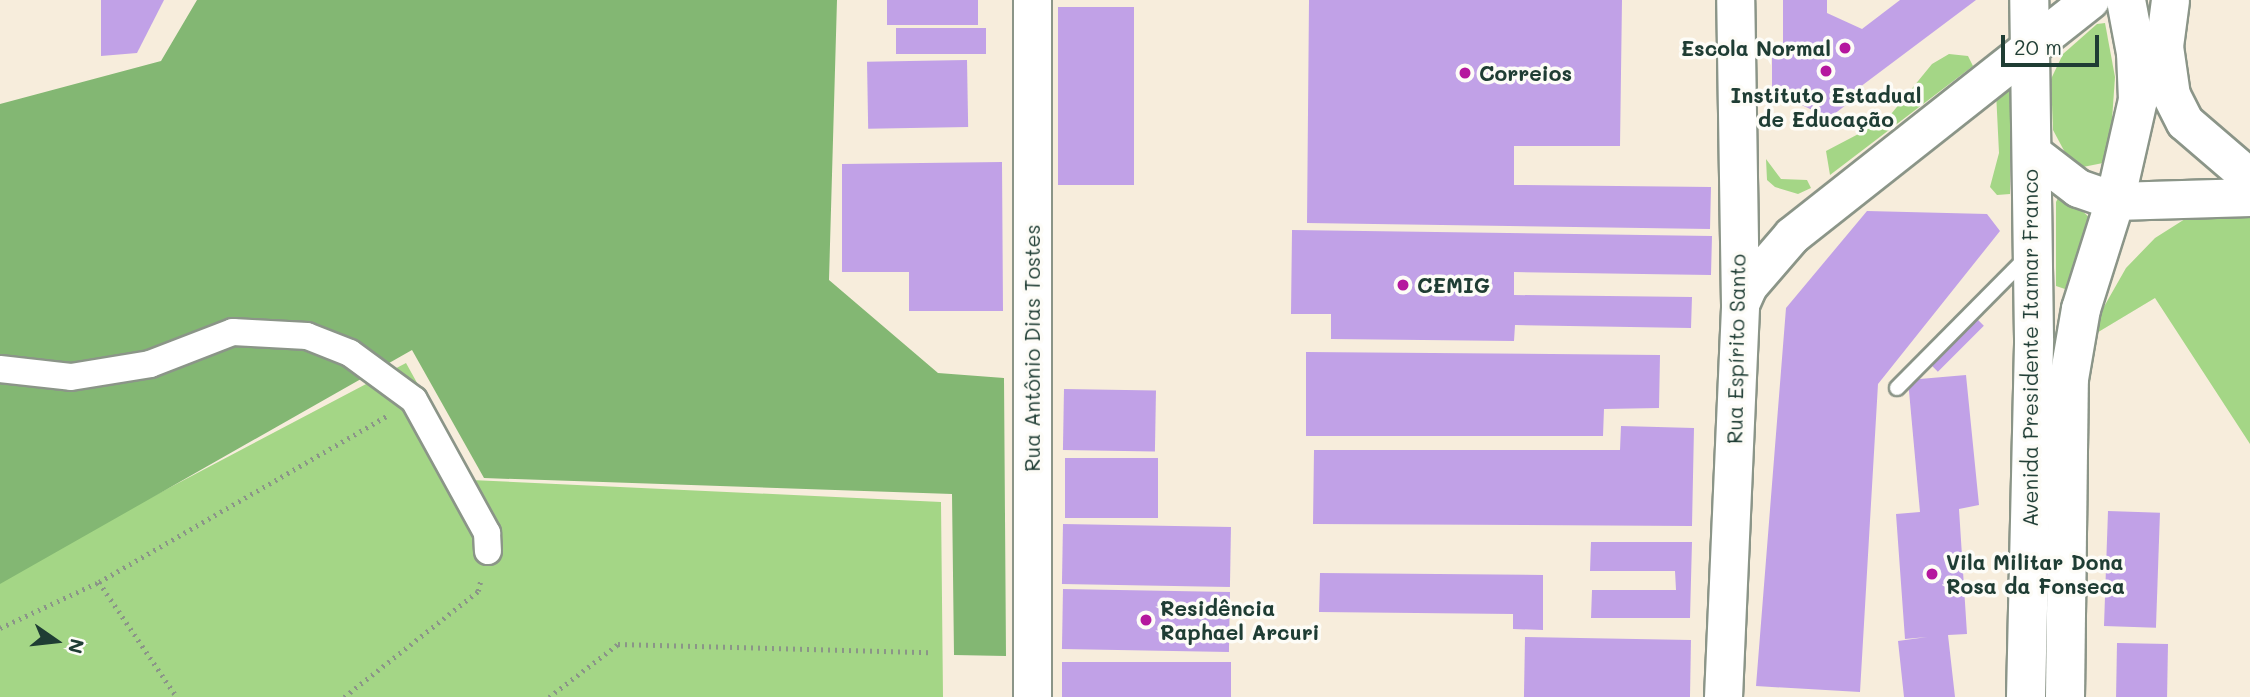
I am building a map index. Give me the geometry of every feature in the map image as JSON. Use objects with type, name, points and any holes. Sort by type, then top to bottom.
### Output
[{"type":"main road","name":"Rua Antônio Dias Tostes","points":[[1032,0],[1032,697]]},
{"type":"main road","name":"Rua Espírito Santo","points":[[1723,697],[1740,304],[1735,0]]},
{"type":"main road","name":"Avenida Presidente Itamar Franco","points":[[2025,697],[2032,251],[2026,49],[2029,0]]},
{"type":"main road","points":[[1740,304],[1748,286],[1792,235],[2090,0]]},
{"type":"main road","name":"Avenida Presidente Itamar Franco","points":[[2065,697],[2069,379],[2081,309],[2115,201],[2138,100],[2136,52],[2126,0]]},
{"type":"main road","points":[[2170,0],[2164,46],[2171,95],[2185,122],[2250,178]]},
{"type":"main road","points":[[2031,152],[2078,188],[2115,201],[2250,197]]},
{"type":"street","points":[[0,369],[71,377],[150,364],[233,332],[307,336],[350,353],[414,400],[487,533],[488,551]]},
{"type":"lane","points":[[1898,388],[2032,251]]},
{"type":"path","points":[[0,628],[99,582],[414,400]]},
{"type":"path","points":[[343,696],[478,591],[488,551]]},
{"type":"path","points":[[99,582],[177,697]]},
{"type":"path","points":[[549,697],[618,644],[929,652]]},
{"type":"green space","points":[[197,0],[837,0],[829,280],[938,373],[1004,378],[1006,656],[954,655],[952,494],[484,478],[412,350],[0,584],[0,104],[161,61]]},
{"type":"green space","points":[[2105,23],[2115,77],[2112,120],[2103,163],[2083,167],[2068,158],[2053,130],[2051,79],[2063,54],[2097,24]]},
{"type":"green space","points":[[1949,54],[1968,56],[1973,66],[1830,175],[1826,151],[1887,119],[1932,64]]},
{"type":"green space","points":[[2010,85],[2010,194],[1997,195],[1990,187],[1999,153],[1996,92]]},
{"type":"green space","points":[[1766,159],[1781,179],[1807,180],[1811,188],[1798,194],[1775,187],[1767,180]]},
{"type":"green space","points":[[2061,192],[2090,218],[2065,289],[2056,286],[2056,202]]},
{"type":"green space","points":[[2250,213],[2250,444],[2155,298],[2085,340],[2126,268],[2155,238],[2185,219]]},
{"type":"green space","points":[[406,363],[471,480],[941,502],[943,697],[0,697],[0,577]]},
{"type":"building","points":[[101,0],[164,0],[137,53],[101,56]]},
{"type":"building","points":[[887,0],[978,0],[978,25],[887,25]]},
{"type":"building","name":"Correios","points":[[1309,0],[1622,0],[1620,146],[1514,146],[1514,185],[1711,187],[1710,229],[1307,223]]},
{"type":"building","name":"Escola Normal","points":[[1783,0],[1827,0],[1827,13],[1862,29],[1900,0],[1976,0],[1856,90],[1859,95],[1829,118],[1772,91],[1772,52],[1783,52]]},
{"type":"building","points":[[1058,7],[1134,7],[1134,185],[1058,185]]},
{"type":"building","points":[[896,28],[986,28],[986,54],[896,54]]},
{"type":"building","points":[[967,60],[968,127],[868,129],[867,62]]},
{"type":"building","points":[[1002,162],[1003,311],[909,311],[909,272],[842,272],[842,164]]},
{"type":"building","points":[[1867,211],[1987,214],[2000,231],[1878,384],[1860,692],[1756,686],[1786,308]]},
{"type":"building","name":"CEMIG","points":[[1292,230],[1712,236],[1711,275],[1514,272],[1514,295],[1692,297],[1691,328],[1515,325],[1514,341],[1331,339],[1331,314],[1291,314]]},
{"type":"building","points":[[1969,311],[1984,326],[1938,372],[1923,357]]},
{"type":"building","points":[[1306,352],[1660,355],[1659,408],[1604,409],[1603,436],[1306,436]]},
{"type":"building","points":[[1966,375],[1979,505],[1959,509],[1967,634],[1948,635],[1955,697],[1904,697],[1898,641],[1927,637],[1905,639],[1896,514],[1920,512],[1908,380]]},
{"type":"building","points":[[1064,389],[1156,391],[1155,452],[1063,450]]},
{"type":"building","points":[[1621,426],[1694,428],[1692,526],[1313,524],[1314,450],[1620,450]]},
{"type":"building","points":[[1065,458],[1158,458],[1158,518],[1065,518]]},
{"type":"building","name":"Vila Militar Dona Rosa da Fonseca","points":[[2108,511],[2160,513],[2156,628],[2104,626]]},
{"type":"building","points":[[1063,524],[1231,527],[1230,587],[1062,584]]},
{"type":"building","points":[[1591,542],[1692,542],[1690,618],[1591,618],[1592,590],[1676,590],[1675,571],[1590,571]]},
{"type":"building","points":[[1320,573],[1543,575],[1543,630],[1513,629],[1513,614],[1319,612]]},
{"type":"building","name":"Residência Raphael Arcuri","points":[[1063,589],[1230,592],[1229,652],[1062,649]]},
{"type":"building","points":[[1525,637],[1691,640],[1690,697],[1524,697]]},
{"type":"building","name":"Vila Militar Dona Rosa da Fonseca","points":[[2117,643],[2168,644],[2167,697],[2116,697]]},
{"type":"building","points":[[1062,662],[1231,662],[1231,697],[1062,697]]},
{"type":"place","name":"Escola Normal","points":[[1845,48]]},
{"type":"place","name":"Instituto Estadual de Educação","points":[[1826,71]]},
{"type":"place","name":"Correios","points":[[1465,73]]},
{"type":"place","name":"CEMIG","points":[[1403,285]]},
{"type":"place","name":"Vila Militar Dona Rosa da Fonseca","points":[[1932,574]]},
{"type":"place","name":"Residência Raphael Arcuri","points":[[1146,620]]}]
